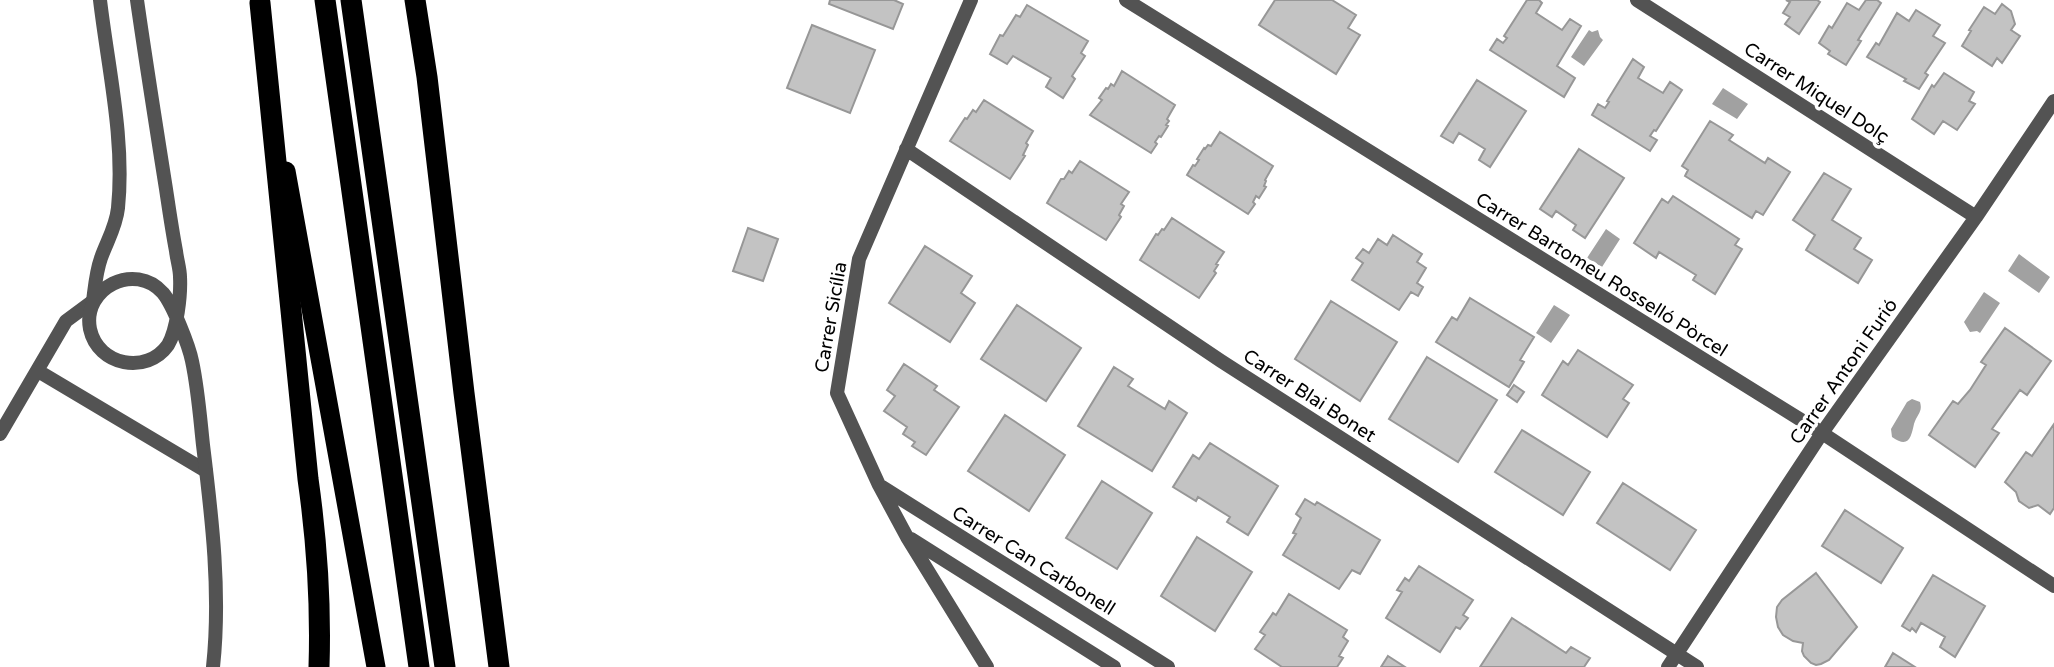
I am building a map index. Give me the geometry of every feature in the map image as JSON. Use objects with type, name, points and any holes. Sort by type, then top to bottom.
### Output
[{"type":"highway","points":[[325,0],[419,667]]},
{"type":"highway","points":[[351,0],[445,667]]},
{"type":"highway","points":[[415,0],[427,77],[499,667]]},
{"type":"highway","points":[[260,1],[308,479],[315,525],[320,624],[319,667]]},
{"type":"highway","points":[[260,1],[279,133],[376,667]]},
{"type":"street","points":[[100,0],[121,156],[117,213],[112,235],[101,257],[96,277],[90,328],[94,342],[103,353],[116,361],[130,364],[157,356],[167,345],[176,318],[180,277],[137,0]]},
{"type":"street","name":"Carrer Sicília","points":[[971,0],[859,259],[836,393],[879,485],[907,537],[987,667]]},
{"type":"street","name":"Carrer Bartomeu Rosselló Pòrcel","points":[[1126,0],[1822,433],[2051,581]]},
{"type":"street","name":"Carrer Miquel Dolç","points":[[1637,0],[1976,217]]},
{"type":"street","name":"Carrer Antoni Furió","points":[[1668,667],[1822,433],[1976,217],[2054,101]]},
{"type":"street","name":"Carrer Blai Bonet","points":[[906,149],[1221,361],[1697,667]]},
{"type":"street","points":[[0,434],[66,321],[93,301],[103,288],[127,279],[140,280],[154,285],[164,294],[192,359],[206,471],[215,583],[216,642],[212,667]]},
{"type":"street","points":[[38,371],[206,471]]},
{"type":"street","name":"Carrer Can Carbonell","points":[[879,485],[1168,667]]},
{"type":"street","points":[[907,537],[1114,667]]},
{"type":"shaded area","points":[[1589,30],[1598,30],[1603,40],[1584,66],[1571,57]]},
{"type":"shaded area","points":[[1723,88],[1748,104],[1737,119],[1712,104]]},
{"type":"shaded area","points":[[1606,229],[1620,239],[1602,267],[1587,258]]},
{"type":"shaded area","points":[[2019,254],[2050,277],[2039,293],[2008,271]]},
{"type":"shaded area","points":[[1984,292],[2000,303],[1980,333],[1970,332],[1964,322]]},
{"type":"shaded area","points":[[1554,305],[1570,315],[1551,343],[1536,333]]},
{"type":"shaded area","points":[[1912,399],[1920,402],[1920,411],[1910,437],[1906,442],[1902,442],[1892,437],[1891,429],[1907,402]]},
{"type":"building","points":[[830,0],[894,0],[903,4],[893,29],[829,4]]},
{"type":"building","points":[[1275,0],[1332,0],[1356,15],[1348,28],[1360,35],[1336,74],[1259,25]]},
{"type":"building","points":[[1527,0],[1539,0],[1542,3],[1536,13],[1562,30],[1570,19],[1581,26],[1557,66],[1575,78],[1564,97],[1490,50],[1497,39],[1503,43],[1507,38],[1504,36]]},
{"type":"building","points":[[1786,0],[1820,2],[1799,34],[1785,24],[1790,17],[1783,13],[1790,2]]},
{"type":"building","points":[[1866,0],[1877,0],[1881,3],[1846,65],[1828,54],[1830,51],[1819,43],[1847,3],[1859,10]]},
{"type":"building","points":[[2002,4],[2011,11],[2015,24],[2011,30],[2020,36],[2002,63],[1997,58],[1992,66],[1962,46],[1984,7],[1995,14]]},
{"type":"building","points":[[1027,5],[1088,41],[1081,53],[1085,56],[1072,76],[1075,79],[1063,98],[1046,87],[1051,78],[1013,56],[1007,64],[990,54],[1000,35],[1003,36],[1016,15],[1020,17]]},
{"type":"building","points":[[1916,10],[1940,25],[1933,36],[1945,43],[1925,73],[1928,75],[1919,89],[1867,57],[1876,43],[1879,45],[1897,13],[1909,21]]},
{"type":"building","points":[[812,25],[875,50],[850,113],[787,88]]},
{"type":"building","points":[[1633,59],[1644,67],[1638,78],[1663,93],[1670,82],[1682,90],[1650,136],[1657,140],[1650,151],[1592,115],[1598,104],[1605,108]]},
{"type":"building","points":[[1122,71],[1175,105],[1167,119],[1168,126],[1155,142],[1157,144],[1151,153],[1090,115],[1102,100],[1099,98],[1106,88],[1111,84],[1114,86]]},
{"type":"building","points":[[1944,73],[1974,92],[1969,101],[1975,104],[1957,130],[1943,121],[1934,134],[1912,119],[1932,85],[1934,87]]},
{"type":"building","points":[[1477,80],[1526,111],[1490,167],[1479,160],[1485,149],[1459,133],[1453,143],[1441,136]]},
{"type":"building","points":[[984,100],[1033,131],[1026,143],[1028,145],[1023,155],[1025,156],[1010,179],[950,141],[965,118],[967,119],[973,110],[976,112]]},
{"type":"building","points":[[1710,121],[1733,135],[1729,140],[1765,163],[1768,158],[1790,172],[1763,215],[1756,211],[1752,218],[1685,176],[1688,170],[1682,166]]},
{"type":"building","points":[[1220,132],[1273,166],[1265,180],[1266,187],[1259,198],[1256,196],[1253,202],[1255,204],[1248,214],[1187,175],[1199,160],[1197,159],[1204,148],[1211,146]]},
{"type":"building","points":[[1579,149],[1624,178],[1585,238],[1573,230],[1576,225],[1556,211],[1552,217],[1540,209]]},
{"type":"building","points":[[1080,161],[1129,192],[1121,204],[1124,206],[1119,215],[1121,217],[1106,240],[1047,203],[1061,179],[1064,179],[1069,171],[1072,173]]},
{"type":"building","points":[[1824,173],[1851,189],[1832,220],[1861,238],[1854,249],[1872,260],[1858,283],[1806,250],[1815,235],[1793,220]]},
{"type":"building","points":[[1673,196],[1739,239],[1735,245],[1742,249],[1715,294],[1693,280],[1696,275],[1659,252],[1656,258],[1634,243],[1662,199],[1668,203]]},
{"type":"building","points":[[1172,218],[1224,252],[1216,264],[1216,273],[1199,298],[1140,260],[1156,234],[1164,230]]},
{"type":"building","points":[[748,228],[778,239],[763,281],[733,271]]},
{"type":"building","points":[[1393,235],[1422,254],[1417,262],[1426,268],[1417,283],[1423,287],[1418,296],[1411,292],[1399,310],[1352,280],[1363,263],[1356,258],[1363,249],[1369,253],[1378,239],[1387,245]]},
{"type":"building","points":[[925,246],[972,276],[961,293],[975,303],[950,342],[889,303]]},
{"type":"building","points":[[1470,298],[1534,337],[1520,360],[1524,362],[1509,387],[1436,342],[1452,317],[1457,320]]},
{"type":"building","points":[[1331,301],[1397,342],[1360,401],[1295,359]]},
{"type":"building","points":[[1017,305],[1081,348],[1046,401],[981,359]]},
{"type":"building","points":[[2005,328],[2051,361],[2027,395],[2020,390],[1992,429],[1999,433],[1975,467],[1929,435],[1953,401],[1958,404],[1970,390],[1986,365],[1981,362]]},
{"type":"building","points":[[1578,350],[1633,385],[1623,399],[1629,403],[1607,437],[1542,395],[1563,361],[1568,365]]},
{"type":"building","points":[[1427,357],[1497,400],[1458,462],[1389,419]]},
{"type":"building","points":[[904,364],[937,386],[934,390],[959,407],[926,455],[912,446],[915,442],[903,434],[907,427],[884,411],[895,396],[887,390]]},
{"type":"building","points":[[1114,367],[1133,379],[1128,386],[1165,409],[1169,401],[1187,413],[1152,471],[1078,426]]},
{"type":"building","points":[[1514,385],[1524,392],[1517,402],[1507,395]]},
{"type":"building","points":[[1005,415],[1065,455],[1029,511],[968,471]]},
{"type":"building","points":[[2054,424],[2054,508],[2050,514],[2038,505],[2029,508],[2019,501],[2016,492],[2005,482],[2026,452],[2032,456]]},
{"type":"building","points":[[1522,430],[1590,472],[1563,515],[1495,472]]},
{"type":"building","points":[[1210,443],[1278,486],[1248,535],[1227,522],[1230,517],[1198,497],[1196,501],[1173,487],[1193,455],[1199,459]]},
{"type":"building","points":[[1102,481],[1152,513],[1117,569],[1066,538]]},
{"type":"building","points":[[1623,483],[1696,530],[1670,570],[1597,523]]},
{"type":"building","points":[[1305,499],[1315,505],[1317,502],[1380,540],[1360,574],[1352,570],[1339,589],[1283,555],[1296,534],[1293,533],[1301,518],[1296,514]]},
{"type":"building","points":[[1845,510],[1903,548],[1881,583],[1822,546]]},
{"type":"building","points":[[1197,537],[1252,572],[1215,631],[1161,596]]},
{"type":"building","points":[[1419,566],[1473,600],[1463,615],[1468,618],[1460,629],[1456,627],[1440,652],[1386,618],[1402,592],[1397,590],[1405,578],[1409,581]]},
{"type":"building","points":[[1816,573],[1857,627],[1829,660],[1816,665],[1804,656],[1803,643],[1783,635],[1776,617],[1777,607],[1782,600]]},
{"type":"building","points":[[1933,575],[1985,606],[1955,657],[1940,647],[1945,637],[1921,623],[1916,632],[1912,628],[1910,631],[1902,626]]},
{"type":"building","points":[[1289,594],[1347,630],[1343,637],[1348,641],[1339,656],[1343,658],[1337,667],[1282,667],[1255,649],[1265,635],[1260,632],[1273,613],[1276,615]]},
{"type":"building","points":[[1512,618],[1566,653],[1571,647],[1590,658],[1584,667],[1480,667]]},
{"type":"building","points":[[1893,653],[1915,667],[1885,667]]},
{"type":"building","points":[[1388,656],[1405,667],[1381,667]]}]
